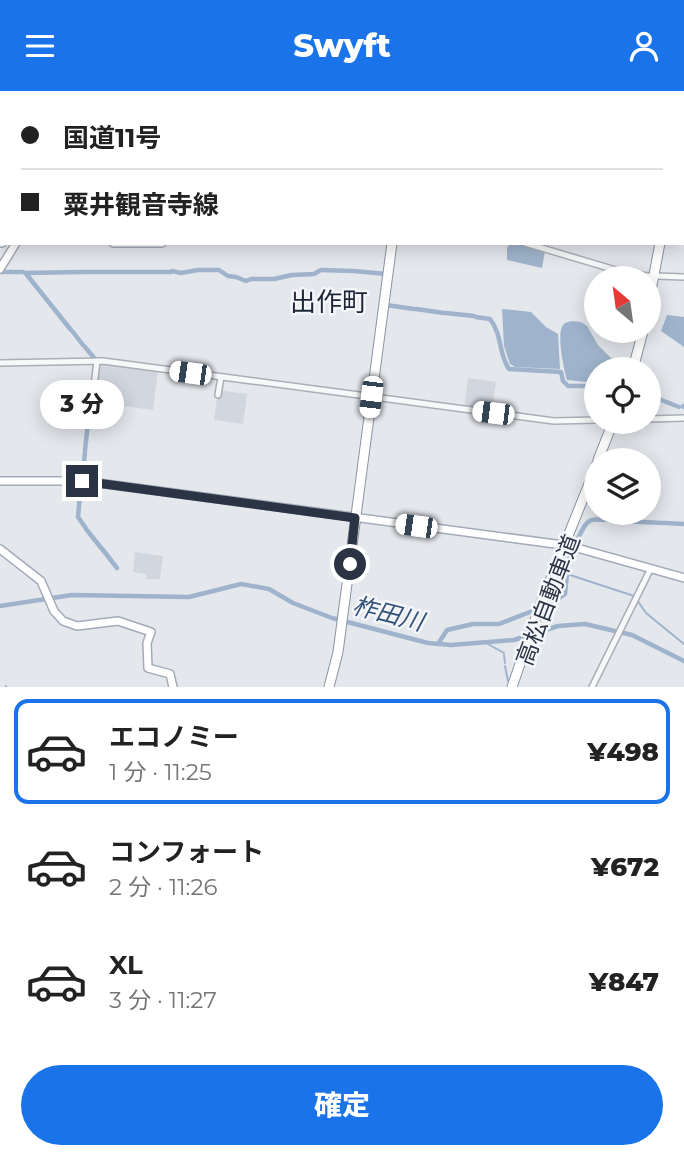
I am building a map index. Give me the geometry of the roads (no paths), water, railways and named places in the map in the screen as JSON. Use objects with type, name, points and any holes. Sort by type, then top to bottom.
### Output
[{"type":"highway","points":[[330,687],[340,633],[392,245]]},
{"type":"highway","points":[[654,266],[658,245]]},
{"type":"highway","points":[[654,266],[658,245]]},
{"type":"highway","name":"高松自動車道","points":[[514,687],[543,603],[584,500]]},
{"type":"highway","name":"高松自動車道","points":[[543,603],[584,506]]},
{"type":"main road","points":[[0,269],[15,245]]},
{"type":"main road","points":[[0,481],[83,481],[566,546],[684,578]]},
{"type":"main road","points":[[0,549],[39,579],[59,618],[72,625],[118,621],[151,632],[147,643],[148,668],[170,674],[173,687]]},
{"type":"street","points":[[531,245],[602,266]]},
{"type":"street","points":[[662,278],[684,277]]},
{"type":"street","points":[[0,363],[97,361],[554,421],[584,420]]},
{"type":"street","points":[[92,403],[97,361]]},
{"type":"street","points":[[218,395],[221,377]]},
{"type":"street","points":[[661,419],[684,418]]},
{"type":"street","points":[[592,687],[651,568]]},
{"type":"water","points":[[509,245],[525,245],[545,251],[542,268],[507,260]]},
{"type":"water","points":[[502,309],[531,312],[546,327],[558,334],[560,369],[515,367],[510,364],[504,346]]},
{"type":"water","points":[[667,315],[684,317],[684,347],[662,332]]},
{"type":"water","points":[[572,321],[584,324],[584,343],[597,343],[610,357],[584,357],[584,382],[567,380],[560,338],[562,327]]},
{"type":"waterway","points":[[172,271],[181,273],[219,270],[228,276],[246,281],[314,274],[319,271]]},
{"type":"waterway","points":[[321,270],[352,271]]},
{"type":"waterway","points":[[354,271],[386,274]]},
{"type":"waterway","points":[[1,272],[23,272]]},
{"type":"waterway","points":[[25,273],[82,272]]},
{"type":"waterway","points":[[83,272],[143,272]]},
{"type":"waterway","points":[[144,272],[171,272]]},
{"type":"waterway","points":[[27,275],[71,330]]},
{"type":"waterway","points":[[386,305],[414,309]]},
{"type":"waterway","points":[[416,309],[444,313]]},
{"type":"waterway","points":[[446,313],[474,316]]},
{"type":"waterway","points":[[476,317],[490,319],[494,325],[509,369],[561,372],[563,381],[568,386],[584,386]]},
{"type":"waterway","points":[[73,332],[83,345]]},
{"type":"waterway","points":[[85,347],[95,359]]},
{"type":"waterway","points":[[661,400],[679,407]]},
{"type":"waterway","points":[[89,421],[91,401]]},
{"type":"waterway","points":[[85,450],[88,423]]},
{"type":"waterway","points":[[82,480],[85,452]]},
{"type":"waterway","points":[[81,483],[78,517],[85,527]]},
{"type":"waterway","points":[[665,523],[684,524]]},
{"type":"waterway","points":[[575,545],[585,525]]},
{"type":"waterway","points":[[86,529],[102,549]]},
{"type":"waterway","points":[[563,572],[574,548]]},
{"type":"waterway","points":[[103,550],[117,568]]},
{"type":"waterway","points":[[552,602],[563,573]]},
{"type":"waterway","points":[[567,574],[634,596]]},
{"type":"waterway","points":[[549,605],[565,594],[567,574]]},
{"type":"waterway","name":"柞田川","points":[[0,606],[72,595],[189,597],[241,584],[269,589],[293,603],[332,618],[428,643],[451,645],[514,640],[558,626],[585,624],[632,635],[684,661]]},
{"type":"waterway","points":[[637,600],[646,613],[684,644]]},
{"type":"waterway","points":[[438,644],[447,630],[473,624],[499,624],[535,610]]},
{"type":"waterway","points":[[486,643],[504,653]]},
{"type":"waterway","points":[[504,655],[505,663]]},
{"type":"waterway","points":[[505,666],[508,681]]},
{"type":"district","name":"出作町","points":[[329,302]]}]
